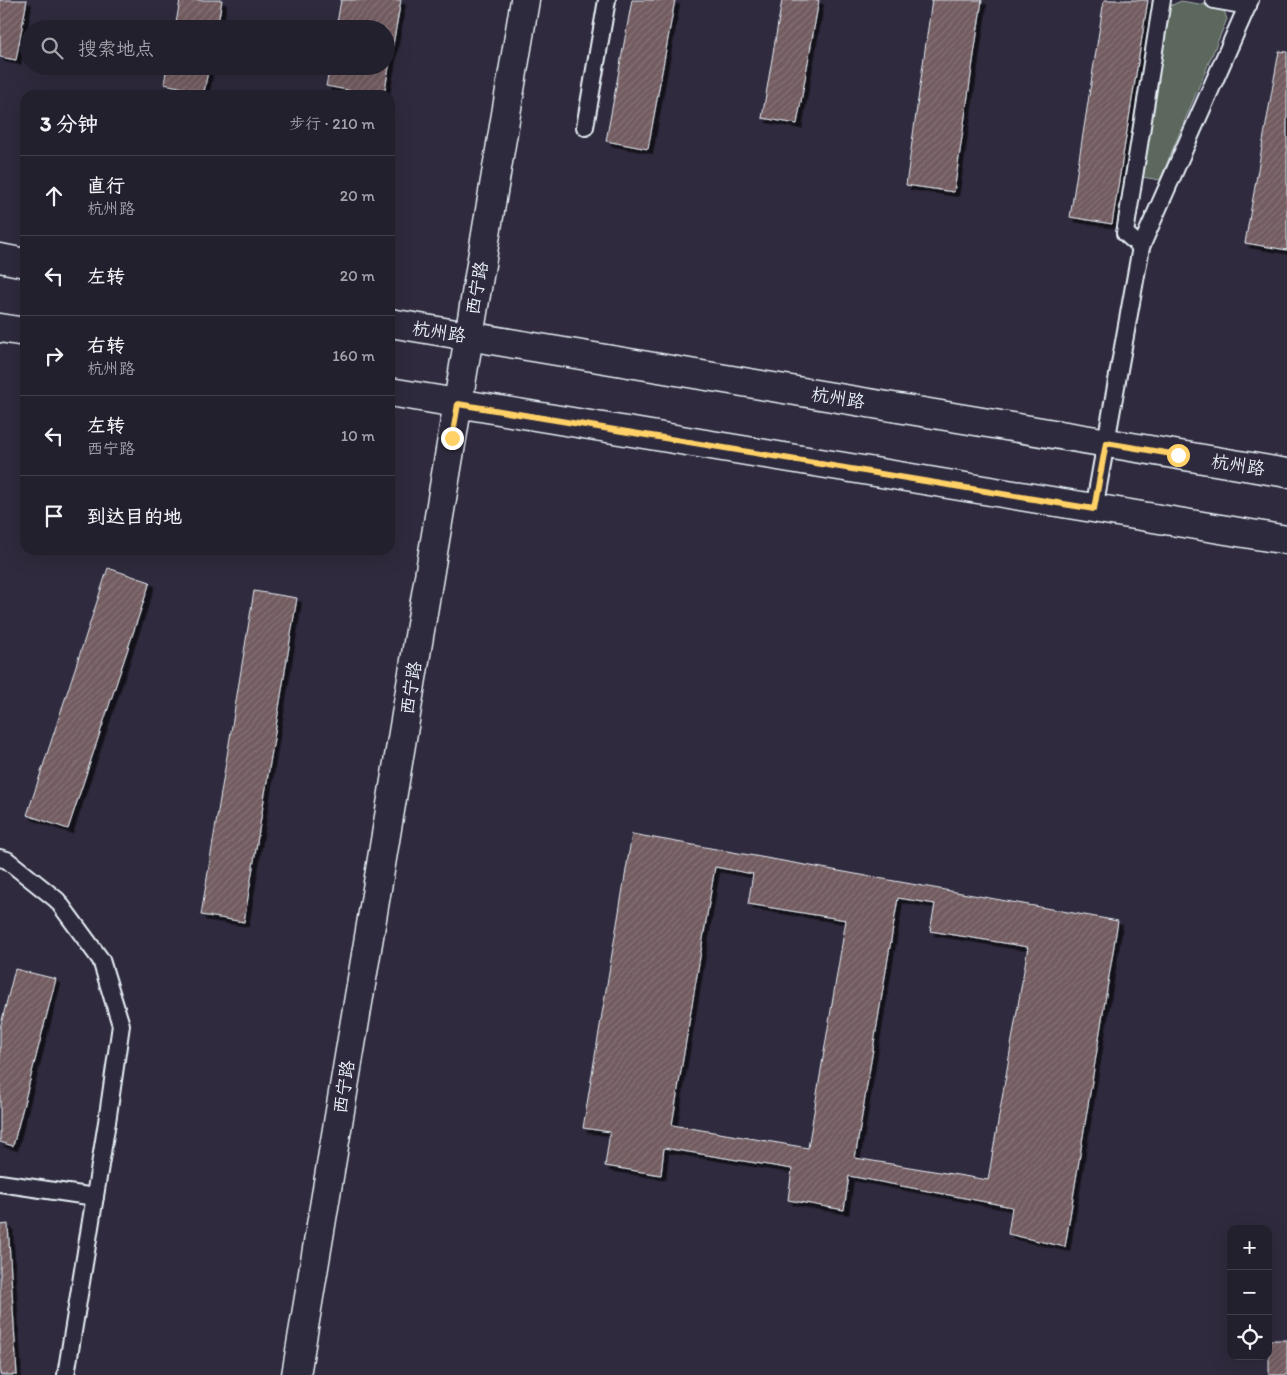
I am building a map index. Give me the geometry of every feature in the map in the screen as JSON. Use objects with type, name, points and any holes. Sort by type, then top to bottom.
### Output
[{"type":"main road","name":"西宁路","points":[[296,1375],[525,0]]},
{"type":"main road","points":[[0,258],[20,262]]},
{"type":"main road","name":"杭州路","points":[[395,325],[1287,473]]},
{"type":"main road","points":[[0,328],[20,331]]},
{"type":"main road","points":[[395,393],[1287,540]]},
{"type":"lane","points":[[584,127],[607,0]]},
{"type":"lane","points":[[1141,247],[1125,232],[1162,0]]},
{"type":"lane","points":[[1094,509],[1141,247],[1249,3],[1214,0]]},
{"type":"lane","points":[[0,858],[6,860],[57,900],[101,960],[121,1025],[66,1375]]},
{"type":"lane","points":[[0,1182],[95,1197]]},
{"type":"green space","points":[[1181,1],[1223,8],[1227,19],[1160,180],[1142,177],[1170,6]]},
{"type":"building","points":[[0,0],[27,0],[23,20],[20,20],[20,38],[16,60],[0,57]]},
{"type":"building","points":[[180,0],[222,0],[219,20],[177,20]]},
{"type":"building","points":[[341,0],[401,0],[395,34],[395,20],[338,20]]},
{"type":"building","points":[[632,0],[675,0],[648,149],[606,141]]},
{"type":"building","points":[[782,0],[819,0],[797,124],[762,118]]},
{"type":"building","points":[[932,0],[982,0],[954,192],[906,185]]},
{"type":"building","points":[[1104,0],[1148,0],[1112,224],[1070,217]]},
{"type":"building","points":[[1279,51],[1287,52],[1287,250],[1245,243]]},
{"type":"building","points":[[166,75],[207,75],[204,90],[194,90],[164,84]]},
{"type":"building","points":[[328,75],[388,75],[385,90],[347,90],[326,86]]},
{"type":"building","points":[[108,568],[150,582],[68,829],[27,815]]},
{"type":"building","points":[[254,591],[297,598],[244,922],[201,915]]},
{"type":"building","points":[[632,834],[1118,921],[1065,1247],[1008,1234],[1012,1207],[849,1176],[844,1210],[788,1200],[792,1169],[664,1148],[661,1175],[605,1166],[610,1132],[583,1128]],"holes":[[[715,867],[753,874],[748,904],[846,920],[808,1148],[672,1125]],[[898,898],[935,904],[930,931],[1028,947],[988,1180],[855,1158]]]},
{"type":"building","points":[[15,969],[56,979],[13,1146],[0,1142],[0,1028]]},
{"type":"building","points":[[8,1224],[17,1375],[0,1375],[0,1225]]},
{"type":"building","points":[[1272,1340],[1287,1340],[1287,1375],[1269,1375],[1269,1360],[1272,1360]]},
{"type":"route","points":[[452,438],[458,404],[1094,509],[1106,443],[1178,455]]}]
